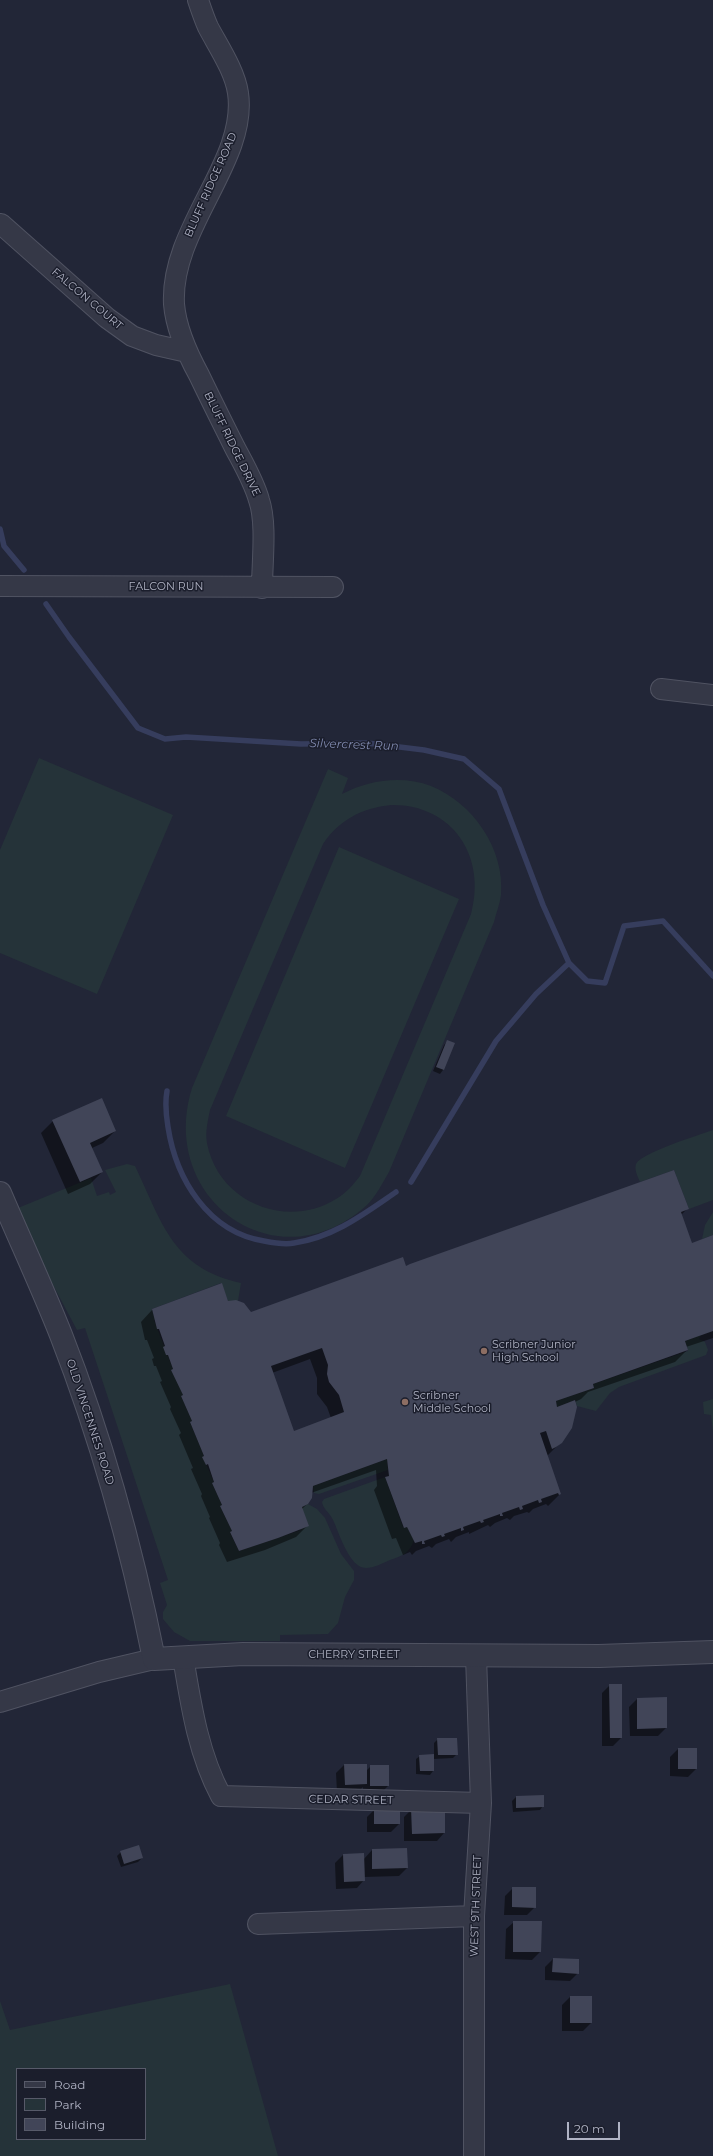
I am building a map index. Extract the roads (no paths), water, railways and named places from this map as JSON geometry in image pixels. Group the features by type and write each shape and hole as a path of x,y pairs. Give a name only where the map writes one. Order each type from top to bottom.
{"street":[{"name":"BLUFF RIDGE ROAD","path":"187,352 181,337 174,306 176,275 194,221 233,140 238,124 239,108 238,91 225,58 207,25 198,0"},
{"name":"FALCON COURT","path":"1,224 107,318 132,336 156,345 187,352"},
{"name":"BLUFF RIDGE DRIVE","path":"187,352 228,432 260,501 263,538 262,588"},
{"name":"FALCON RUN","path":"0,586 262,588 333,587"},
{"path":"661,689 713,695"},
{"name":"OLD VINCENNES ROAD","path":"0,1193 61,1335 101,1451 129,1545 154,1659"},
{"name":"CHERRY STREET","path":"0,1702 99,1672 154,1659 243,1654 599,1656 713,1652"},
{"name":"WEST 9TH STREET","path":"474,2156 474,1916 481,1803 476,1656"},
{"name":"CEDAR STREET","path":"183,1657 193,1718 211,1778 221,1796 481,1803"},
{"path":"258,1924 474,1916"}],"waterway":[{"name":"Silvercrest Run","path":"0,529 4,546 24,570"},
{"name":"Silvercrest Run","path":"46,604 138,728 165,739 186,737 301,744 367,743 424,750 464,759 499,789 543,905 569,963 587,981 605,983 624,926 663,921 713,976"},
{"path":"411,1182 496,1041 536,994 569,963"},
{"path":"167,1091 166,1113 172,1146 178,1165 187,1184 211,1215 226,1227 244,1236 283,1244 291,1244 309,1240 322,1236 348,1224 396,1192"}],"place":[{"name":"Scribner Junior High School","path":"484,1351"},
{"name":"Scribner Middle School","path":"405,1402"}]}
